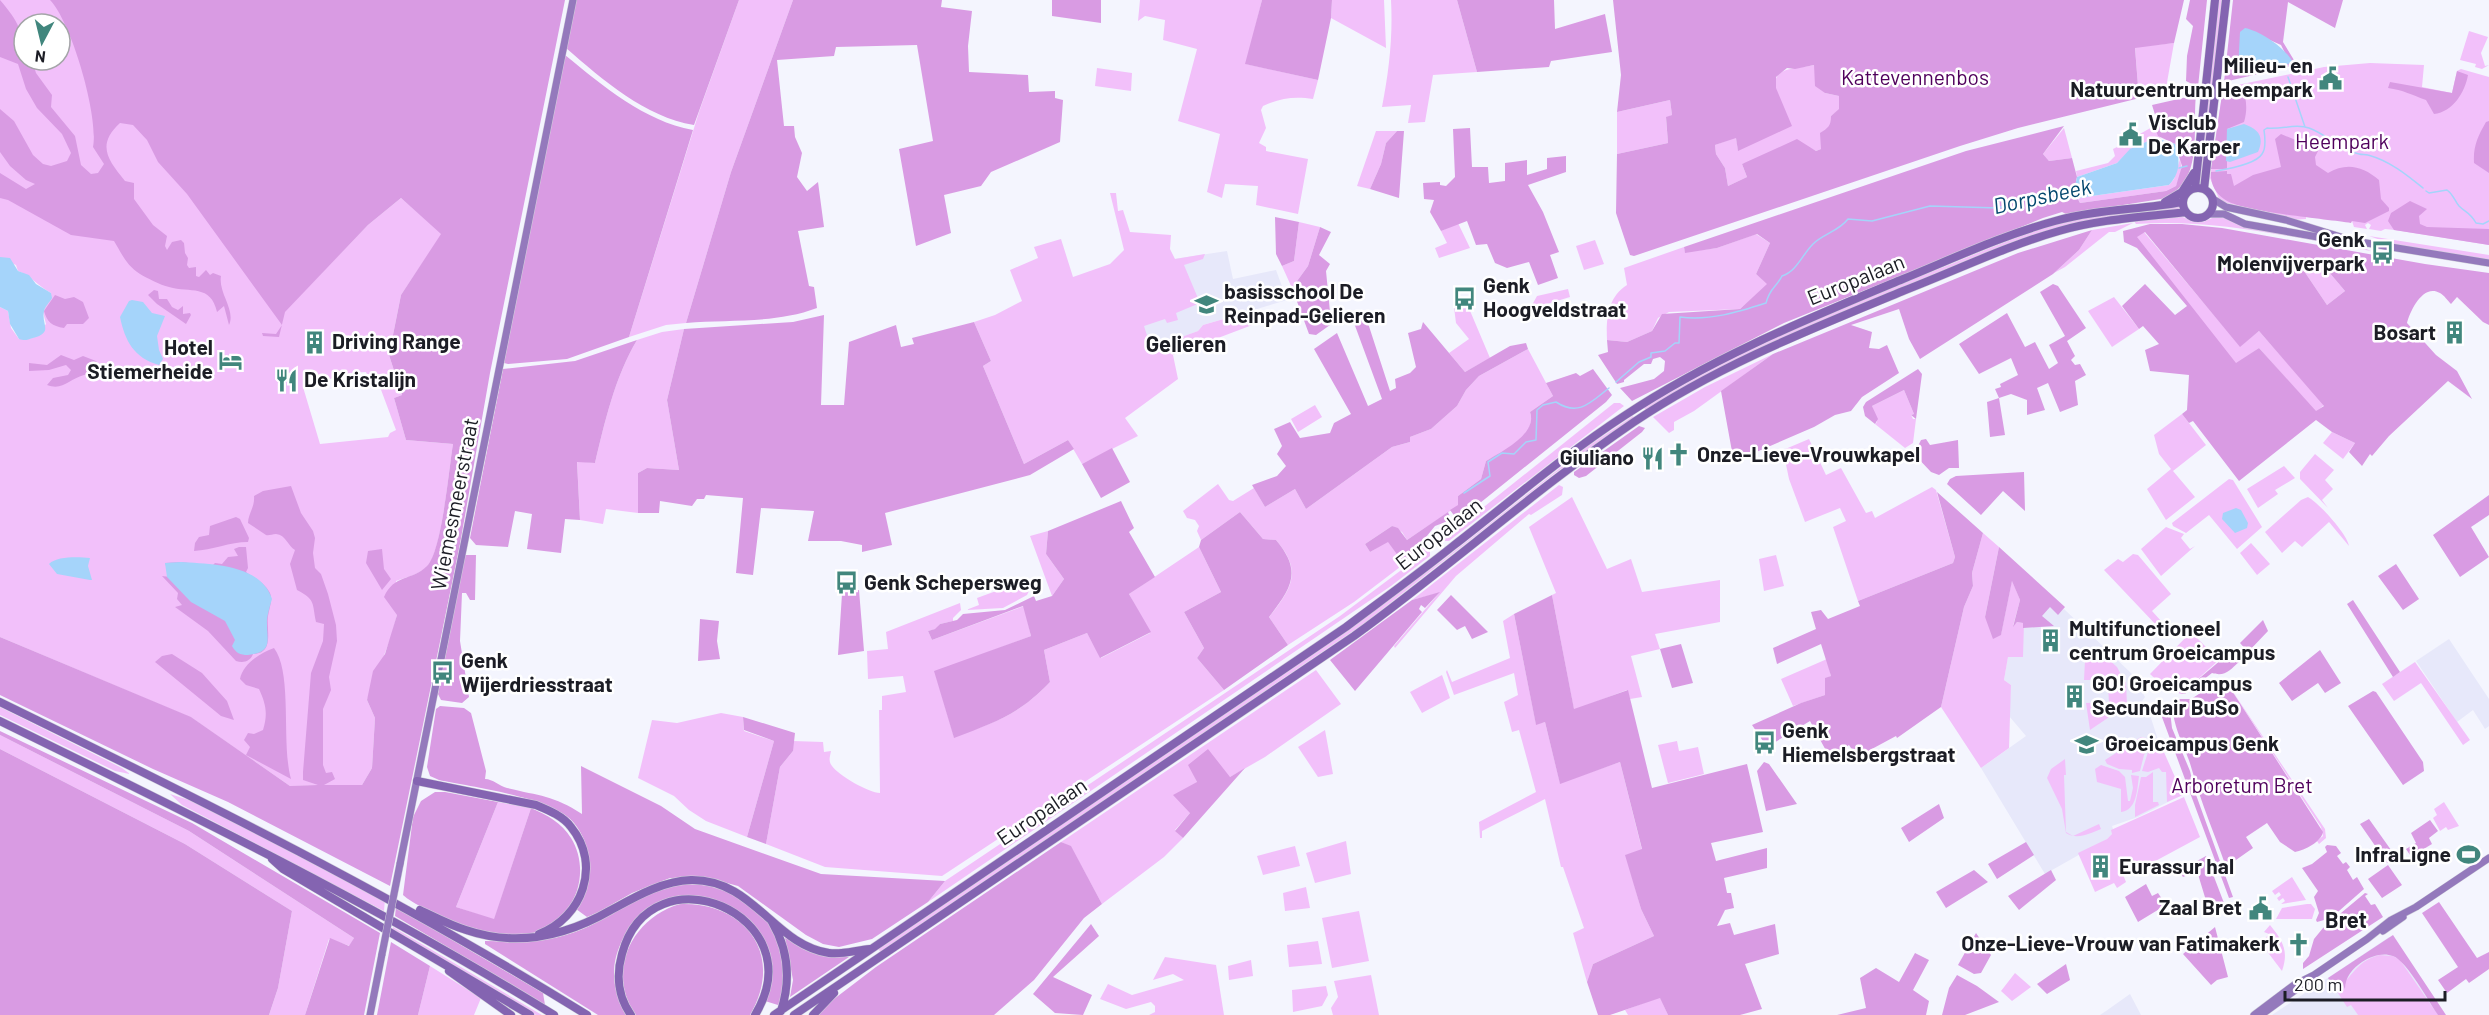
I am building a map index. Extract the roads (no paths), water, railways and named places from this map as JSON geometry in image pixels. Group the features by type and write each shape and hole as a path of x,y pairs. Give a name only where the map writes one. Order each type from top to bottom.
{"highway":[{"path":"2195,188 2215,0"},
{"path":"2186,212 2182,202 2187,193 2195,188 2204,189 2226,0"},
{"path":"2160,205 2176,197 2186,188 2197,160"},
{"name":"Europalaan","path":"2204,189 2213,199"},
{"path":"2209,214 2213,207 2213,199"},
{"name":"Europalaan","path":"778,1013 1347,627 1431,564 1537,479 1644,403 1714,363 1797,323 2003,239 2054,221 2096,212 2182,202"},
{"name":"Europalaan","path":"794,1015 1354,636 1430,579 1568,469 1652,410 1704,380 1791,338 2007,249 2059,231 2091,224 2186,212 2197,218 2209,214"},
{"path":"0,702 270,834 401,905 587,1015"},
{"path":"0,721 262,850 388,917 555,1015"},
{"path":"417,781 536,805 551,811 571,826 582,848 586,863 582,894 572,912 560,924 528,938"},
{"path":"262,850 283,869 530,1015"},
{"path":"401,905 473,932 497,937 528,938 565,932 649,891 684,881 704,881 729,888 750,901 794,938 822,951 840,953 872,949"},
{"path":"631,1015 621,994 618,977 621,955 629,935 642,919 662,905 693,899 716,903 729,909 746,921 762,945 767,967 766,985 755,1015"},
{"path":"768,916 779,935 786,957 788,976 778,1013"},
{"path":"439,962 511,1015"},
{"path":"813,1015 863,969"}],"main road":[{"name":"Wiemesmeerstraat","path":"370,1015 573,0"},
{"name":"Europalaan","path":"2213,199 2226,207 2286,220 2354,241 2489,263"},
{"name":"Europalaan","path":"2209,214 2224,214 2246,224 2341,241 2354,241"},
{"path":"2261,1015 2391,920 2412,909 2489,858"},
{"path":"2254,1015 2294,985 2314,975"}],"water":[{"path":"2245,28 2273,42 2286,52 2293,63 2247,71 2238,70 2240,32"},
{"path":"2244,124 2259,134 2261,142 2258,152 2230,162 2226,161 2227,129"},
{"path":"2155,138 2175,144 2177,150 2176,175 2169,185 2078,198 2074,191 2077,177 2117,163 2130,149"},
{"path":"0,257 10,258 18,271 29,275 36,284 51,293 52,298 44,311 45,331 39,336 26,340 19,339 10,324 8,311 0,307"},
{"path":"129,301 143,302 152,313 165,316 157,336 163,359 159,365 137,353 125,334 120,317"},
{"path":"2236,508 2241,510 2248,523 2247,528 2235,533 2222,519 2223,513"},
{"path":"62,558 90,558 88,566 92,580 57,574 49,564"},
{"path":"181,562 234,568 246,572 266,587 272,599 267,619 266,648 248,655 237,652 232,646 235,640 225,621 191,602 167,577 165,563"}],"waterway":[{"path":"2288,77 2305,127"},
{"name":"Dorpsbeek","path":"2216,171 2241,166 2259,158 2264,149 2264,130 2267,128 2298,126 2309,128 2352,152 2384,161 2423,188"},
{"name":"Dorpsbeek","path":"2179,168 2187,166"},
{"name":"Dorpsbeek","path":"1616,382 1639,362 1651,357 1651,353 1665,351 1675,343 1679,343 1680,317 1713,317 1766,303 1769,294 1782,276 1796,267 1813,244 1840,227 1848,219 1872,221 1930,206 1999,208 2029,194 2048,195 2074,190"},
{"name":"Dorpsbeek","path":"2426,191 2429,193 2447,190 2476,223 2483,224 2489,221"},
{"name":"Dorpsbeek","path":"1464,493 1490,476 1488,462 1502,453 1514,454 1526,442 1536,440 1537,410 1543,405 1556,402 1571,408 1578,408 1590,403 1609,388"}],"place":[{"name":"Milieu- en Natuurcentrum Heempark","path":"2331,78"},
{"name":"Visclub De Karper","path":"2130,135"},
{"name":"Genk Molenvijverpark","path":"2383,252"},
{"name":"Genk Hoogveldstraat","path":"1465,298"},
{"name":"basisschool De Reinpad-Gelieren","path":"1206,304"},
{"name":"Bosart","path":"2454,333"},
{"name":"Driving Range","path":"314,342"},
{"name":"Hotel Stiemerheide","path":"231,360"},
{"name":"De Kristalijn","path":"286,380"},
{"name":"Onze-Lieve-Vrouwkapel","path":"1679,455"},
{"name":"Giuliano","path":"1652,458"},
{"name":"Genk Schepersweg","path":"846,583"},
{"name":"Multifunctioneel centrum Groeicampus","path":"2051,641"},
{"name":"Genk Wijerdriesstraat","path":"443,673"},
{"name":"GO! Groeicampus Secundair BuSo","path":"2074,696"},
{"name":"Genk Hiemelsbergstraat","path":"1764,743"},
{"name":"Groeicampus Genk","path":"2087,744"},
{"name":"InfraLigne","path":"2469,855"},
{"name":"Eurassur hal","path":"2101,867"},
{"name":"Zaal Bret","path":"2260,908"},
{"name":"Onze-Lieve-Vrouw van Fatimakerk","path":"2298,944"}],"district":[{"name":"Gelieren","path":"1186,344"},
{"name":"Bret","path":"2346,920"}],"park label":[{"name":"Kattevennenbos","path":"1915,78"},
{"name":"Heempark","path":"2342,142"},
{"name":"Arboretum Bret","path":"2242,786"}]}
